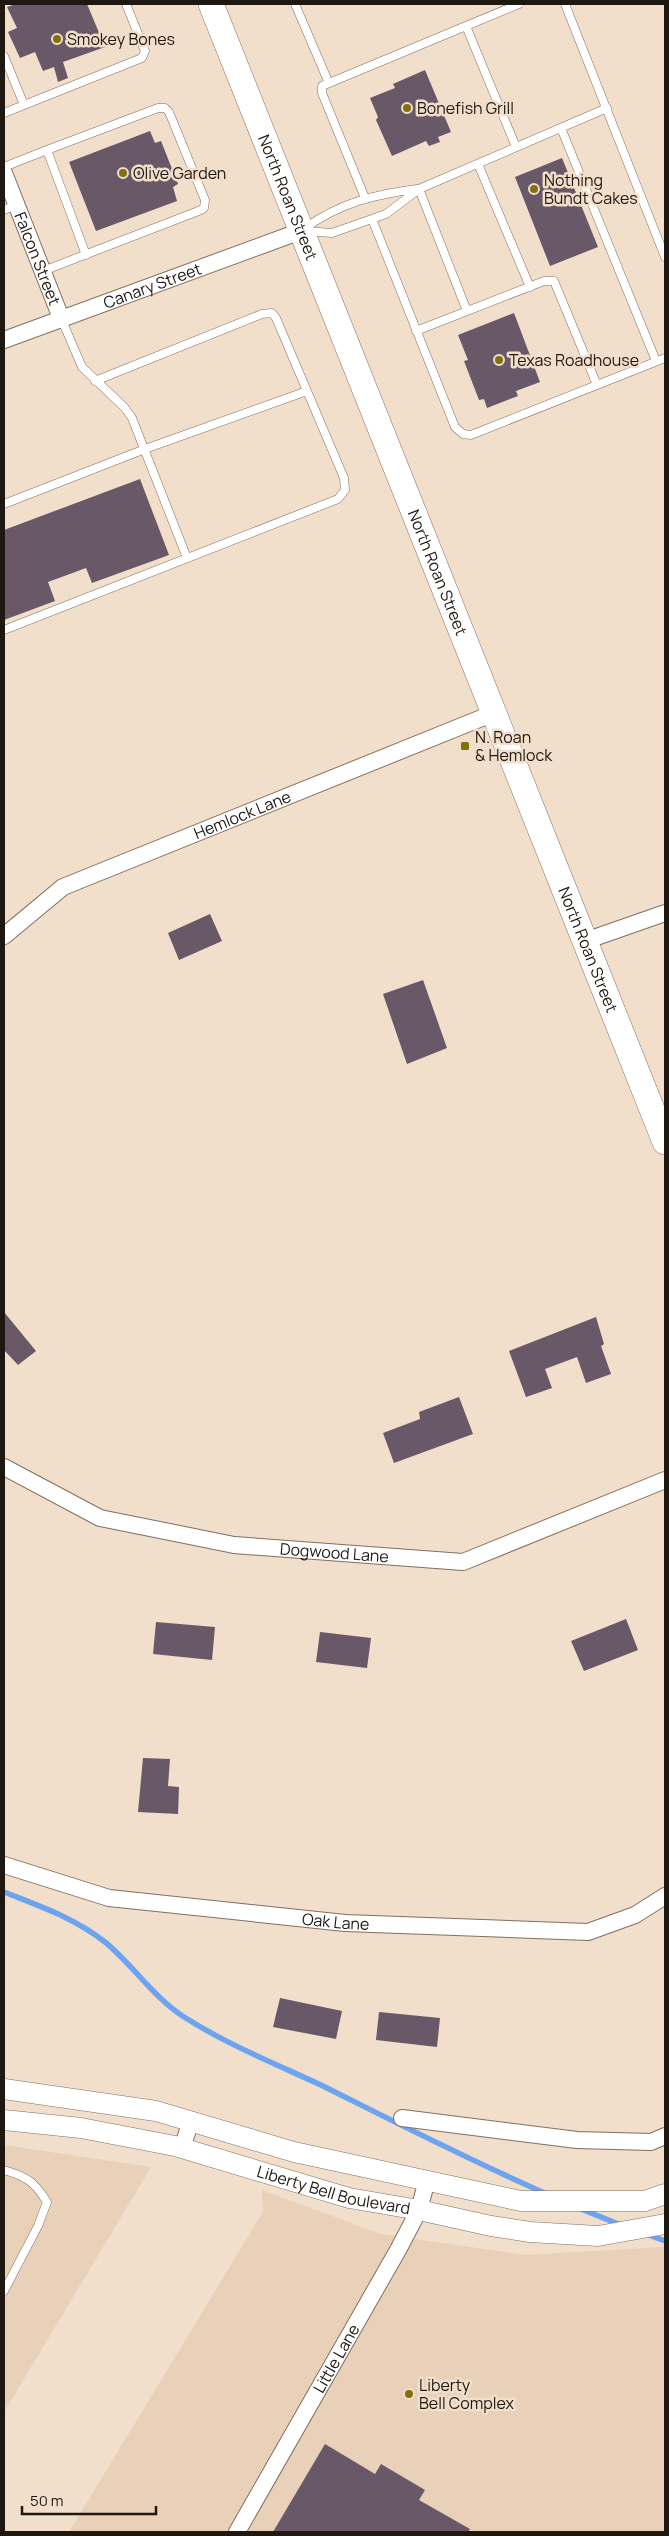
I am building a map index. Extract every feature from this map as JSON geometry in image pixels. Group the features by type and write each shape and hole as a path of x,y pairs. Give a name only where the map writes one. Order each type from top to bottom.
{"main road":[{"name":"North Roan Street","path":"211,4 665,1142"}],"street":[{"name":"Falcon Street","path":"4,173 10,207 43,271 61,318"},
{"name":"Canary Street","path":"4,340 301,231"},
{"name":"Hemlock Lane","path":"4,936 63,887 494,713"},
{"path":"585,941 665,912"},
{"name":"Dogwood Lane","path":"4,1467 100,1518 234,1545 463,1562 665,1480"},
{"name":"Oak Lane","path":"4,1864 109,1898 345,1923 588,1932 635,1915 665,1896"},
{"name":"Liberty Bell Boulevard","path":"4,2089 156,2111 294,2152 520,2201 645,2201 665,2194"},
{"path":"402,2118 577,2140 651,2142 665,2136"},
{"name":"Liberty Bell Boulevard","path":"4,2120 81,2128 182,2148 350,2198 530,2232 598,2236 665,2224"},
{"path":"182,2148 191,2121"},
{"name":"Little Lane","path":"237,2532 419,2210 427,2180"}],"lane":[{"path":"4,113 142,58 145,51 126,4"},
{"path":"295,4 328,81"},
{"path":"365,198 322,93 322,86 328,81 519,4"},
{"path":"565,4 665,257"},
{"path":"466,26 516,147"},
{"path":"4,56 24,105"},
{"path":"4,167 158,108 165,108 170,112 205,200 205,206 201,210 43,271"},
{"path":"301,231 332,233 386,214 419,189 607,108"},
{"path":"561,128 656,362"},
{"path":"47,150 86,255"},
{"path":"478,164 530,287"},
{"path":"301,231 326,213 365,198 419,189"},
{"path":"419,189 467,311"},
{"path":"372,219 455,426 463,434 471,435 665,358"},
{"path":"416,331 550,280 557,284 597,385"},
{"path":"4,630 342,497 346,487 344,478 276,318 269,313 262,314 95,381"},
{"path":"61,318 82,367 129,413 187,558"},
{"path":"4,504 145,449 307,391"},
{"path":"4,2170 22,2175 37,2186 47,2202 38,2226 4,2291"}],"shaded area":[{"path":"4,2145 151,2167 4,2412"},
{"name":"Liberty Bell Complex","path":"262,2190 381,2234 525,2255 665,2247 665,2532 69,2532 263,2212"}],"building":[{"name":"Smokey Bones","path":"16,4 87,4 105,47 63,62 68,78 58,82 54,67 43,71 35,52 20,58 8,32 17,28 7,7"},
{"name":"Bonefish Grill","path":"425,70 451,132 438,137 440,142 429,146 426,141 392,156 376,120 378,117 370,98 395,88 393,84"},
{"name":"Olive Garden","path":"150,131 155,143 161,141 178,184 173,187 177,201 96,231 69,162"},
{"path":"562,158 598,247 550,266 515,177"},
{"name":"Texas Roadhouse","path":"514,313 540,382 516,391 518,396 487,408 484,399 479,400 464,361 468,360 458,335"},
{"path":"140,479 169,555 92,583 86,568 48,582 55,601 4,620 4,530"},
{"path":"210,914 222,941 179,960 168,933"},
{"path":"423,980 447,1048 407,1064 383,994"},
{"path":"4,1312 36,1351 18,1365 4,1350"},
{"path":"596,1317 604,1344 601,1346 611,1374 586,1383 577,1357 545,1369 552,1388 526,1397 509,1351"},
{"path":"459,1397 473,1434 394,1463 383,1433 420,1419 419,1412"},
{"path":"626,1619 638,1650 584,1671 571,1641"},
{"path":"156,1622 215,1627 212,1660 153,1654"},
{"path":"320,1632 371,1638 367,1668 316,1662"},
{"path":"143,1758 170,1759 168,1786 179,1787 178,1814 138,1812"},
{"path":"280,1998 342,2011 336,2039 273,2027"},
{"path":"379,2012 440,2018 437,2047 376,2040"},
{"path":"325,2444 375,2474 381,2464 425,2490 419,2500 470,2529 468,2532 273,2532"}],"waterway":[{"path":"4,1892 56,1913 81,1926 105,1942 173,2009 201,2027 462,2155 547,2194"},
{"path":"581,2209 621,2225"},
{"path":"646,2234 665,2241"}],"place":[{"name":"Smokey Bones","path":"57,39"},
{"name":"Bonefish Grill","path":"407,108"},
{"name":"Olive Garden","path":"123,173"},
{"name":"Nothing Bundt Cakes","path":"534,189"},
{"name":"Texas Roadhouse","path":"499,360"},
{"name":"N. Roan & Hemlock","path":"465,746"},
{"name":"Liberty Bell Complex","path":"409,2394"}]}
